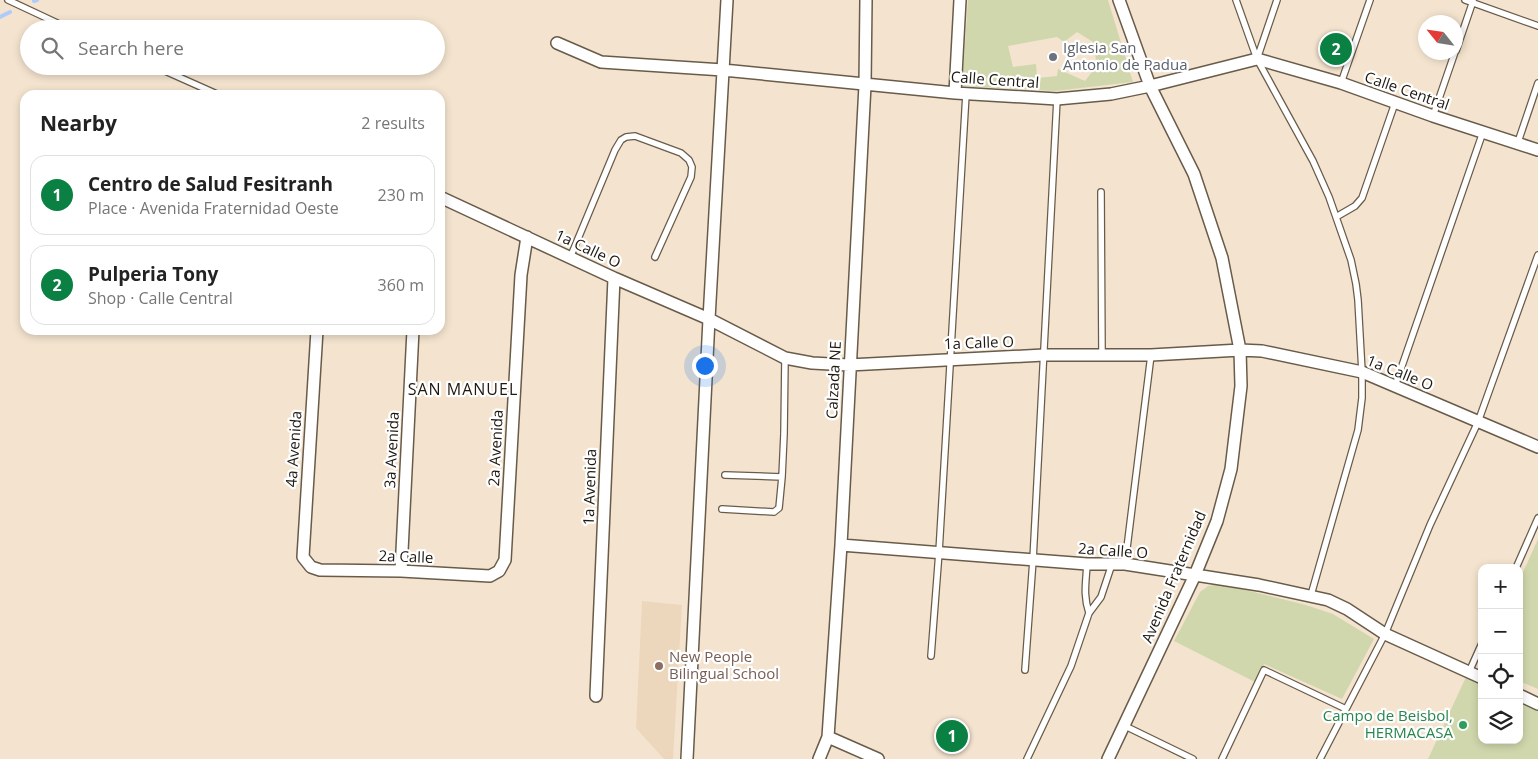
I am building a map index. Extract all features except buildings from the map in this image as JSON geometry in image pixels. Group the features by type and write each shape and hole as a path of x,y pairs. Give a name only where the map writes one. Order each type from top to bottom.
{"street":[{"path":"687,759 726,0"},
{"name":"Calzada NE","path":"819,759 828,737 841,545 865,85 866,0"},
{"path":"960,0 960,93"},
{"name":"Avenida Fraternidad","path":"1108,759 1195,575 1216,521 1231,469 1242,386 1240,350 1222,258 1194,174 1150,86 1119,0"},
{"name":"Calle Central","path":"557,43 600,62 723,70 865,85 1056,99 1111,94 1257,59 1341,83 1433,116 1538,150"},
{"name":"1a Calle O","path":"445,199 614,278 709,319 785,358 812,363 849,365 1044,355 1102,356 1240,350 1262,351 1362,372 1538,447"},
{"name":"2a Avenida","path":"499,571 505,560 521,275 526,237"},
{"name":"1a Avenida","path":"596,696 614,278"},
{"name":"4a Avenida","path":"311,567 303,557 317,335"},
{"name":"3a Avenida","path":"402,571 413,335"},
{"name":"2a Calle O","path":"841,545 1087,564 1125,564 1311,595 1328,600 1347,609 1384,634 1478,676"},
{"name":"2a Calle","path":"311,567 320,570 402,571 490,576 499,571"},
{"path":"1523,697 1538,704"},
{"path":"828,737 878,759"}],"lane":[{"path":"8,0 51,20"},
{"path":"1236,0 1257,59 1313,161 1336,217 1351,260 1356,284 1362,372 1362,398 1358,430 1311,595"},
{"path":"1257,59 1277,0"},
{"path":"1341,83 1370,0"},
{"path":"1465,0 1473,1 1538,26"},
{"path":"1463,29 1473,1"},
{"path":"1433,116 1452,60"},
{"path":"174,75 208,90"},
{"path":"1518,142 1538,83"},
{"path":"931,656 950,359 960,93"},
{"path":"1025,670 1033,560 1056,99"},
{"path":"1336,217 1355,206 1362,198 1395,103"},
{"path":"1395,386 1483,132"},
{"path":"570,258 621,140 634,136 681,153 689,160 692,167 691,176 655,257"},
{"path":"1101,192 1102,356"},
{"path":"1320,759 1384,634 1430,525 1478,422 1538,255"},
{"path":"1125,564 1152,355"},
{"path":"722,509 774,512 779,508 782,477 785,358"},
{"path":"725,475 782,477"},
{"path":"1518,564 1538,518"},
{"path":"1087,564 1085,601 1089,613"},
{"path":"1027,759 1071,666 1089,613 1101,597 1112,564"},
{"path":"1468,672 1478,651"},
{"path":"1222,759 1264,670 1346,709"},
{"path":"1123,725 1193,759"}],"shaded area":[{"name":"New People Bilingual School","path":"642,601 682,605 673,759 664,759 636,728"}],"green space":[{"path":"968,0 1108,0 1133,82 1055,91 962,86","holes":["1077,32 1093,42 1097,65 1085,81 1058,69 1057,76 1037,78 1036,64 1013,67 1008,46 1057,37 1064,42"]},
{"path":"1538,539 1538,689 1523,683 1523,572"},
{"path":"1221,584 1306,605 1333,614 1374,639 1342,699 1264,664 1255,682 1174,641 1200,592 1208,586"},
{"name":"Campo de Beisbol, HERMACASA","path":"1466,677 1478,682 1478,744 1523,744 1523,704 1538,710 1538,759 1428,759"}],"waterway":[{"path":"0,17 10,12"}],"place":[{"name":"Pulperia Tony","path":"1336,49"},
{"name":"Iglesia San Antonio de Padua","path":"1053,57"},
{"name":"New People Bilingual School","path":"659,666"},
{"name":"Campo de Beisbol, HERMACASA","path":"1463,725"},
{"name":"Centro de Salud Fesitranh","path":"952,736"}],"district":[{"name":"SAN MANUEL","path":"463,389"}]}
